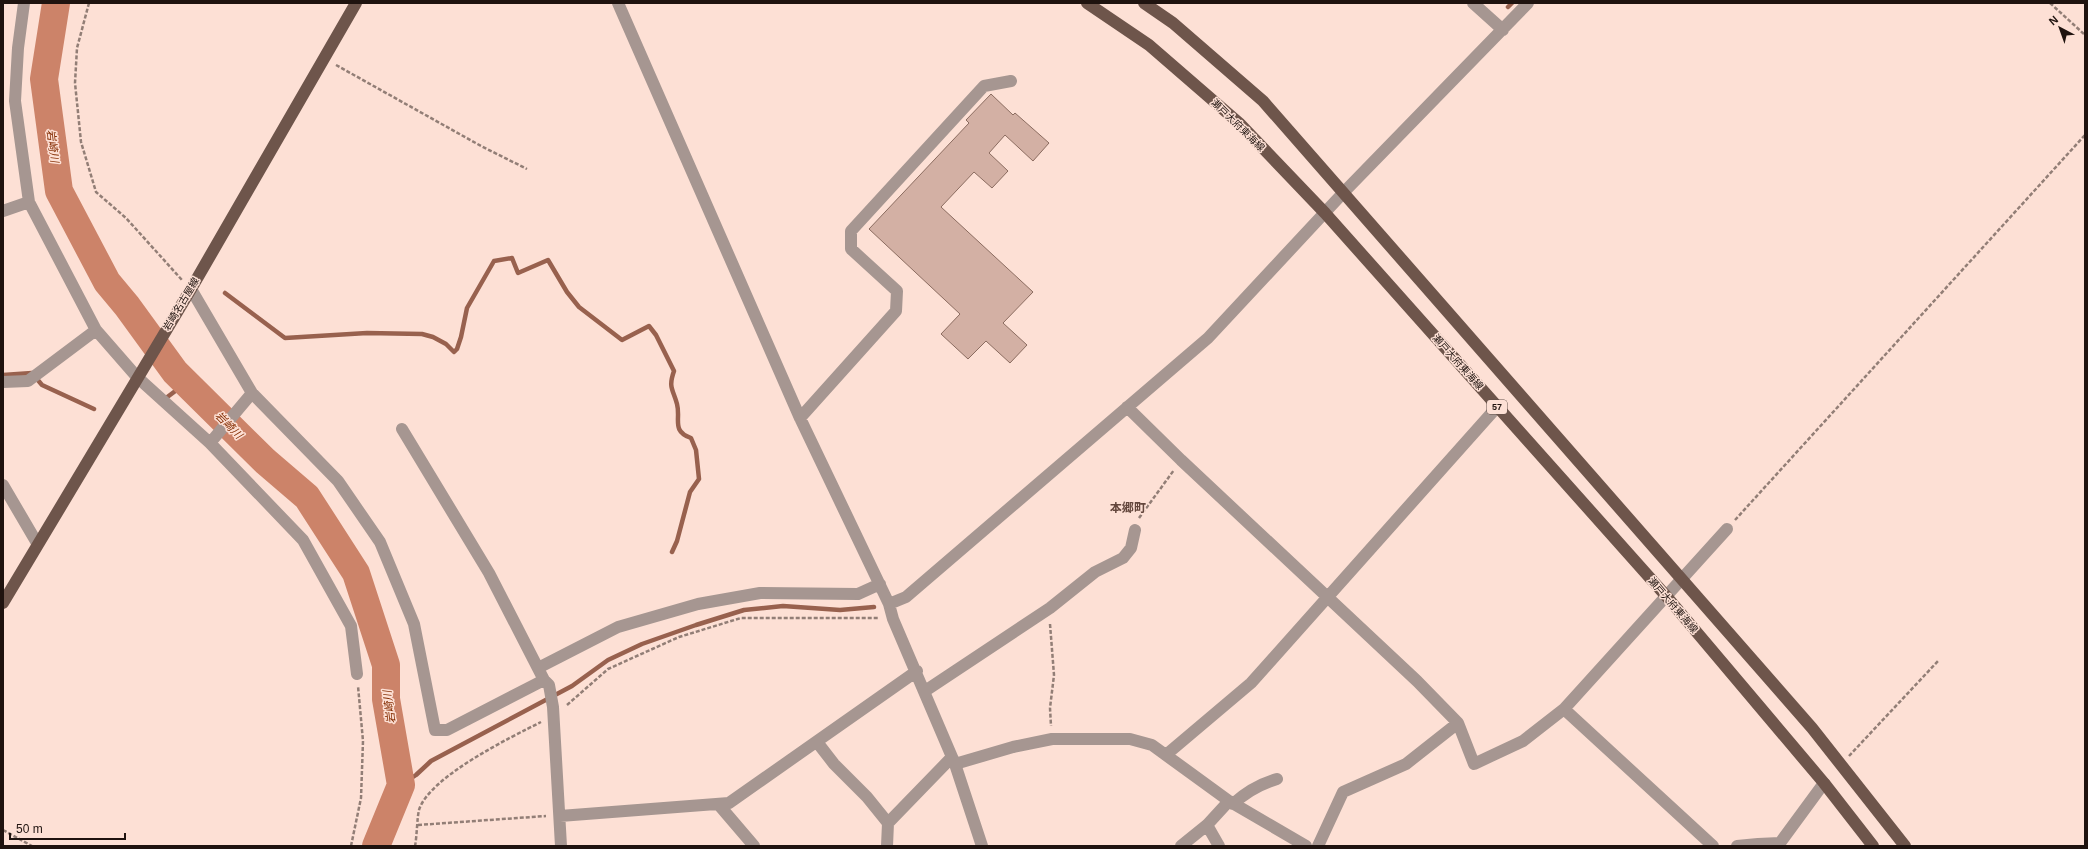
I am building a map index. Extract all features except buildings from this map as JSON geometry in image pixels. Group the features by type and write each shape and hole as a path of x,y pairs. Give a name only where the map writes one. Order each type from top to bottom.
{"main road":[{"name":"岩崎名古屋線","path":"3,603 37,543 188,293 356,3"},
{"name":"瀬戸大府東海線","path":"1087,3 1149,45 1239,123 1325,213 1667,597 1824,783 1874,846"},
{"name":"57","path":"1144,3 1173,22 1263,101 1812,728 1905,846"}],"street":[{"path":"24,3 18,48 14,101 29,202 96,330 138,375 212,441 303,540 350,626 357,674"},
{"path":"618,3 800,418 889,604 892,618 917,671 954,761 982,846"},
{"path":"1473,3 1502,30"},
{"path":"889,604 906,597 1208,338 1344,192 1528,3"},
{"path":"800,418 896,311 897,291 851,249 852,231 984,86 1011,81"},
{"path":"3,211 29,202"},
{"path":"188,293 251,395 338,481 380,542 414,624 436,730 447,730 547,682"},
{"path":"3,382 28,381 96,330"},
{"path":"212,441 251,395"},
{"path":"1127,407 1181,460 1417,681 1458,723 1474,764 1522,741 1564,708 1667,597 1727,529"},
{"path":"1167,754 1251,683 1497,407"},
{"path":"402,429 489,573 538,668 547,682 553,712 562,846"},
{"path":"3,485 37,543"},
{"path":"925,691 1050,608 1095,572 1123,558 1129,553 1136,530"},
{"path":"538,668 618,627 698,604 760,593 798,592 842,596 858,594 880,584"},
{"path":"560,816 729,804 917,671"},
{"path":"1564,708 1710,845"},
{"path":"1318,846 1343,792 1406,764 1458,723"},
{"path":"888,822 954,761 1052,739 1130,739 1152,745 1167,754 1231,802 1306,846"},
{"path":"817,742 834,764 867,796 888,822 887,846"},
{"path":"1181,846 1231,802 1262,783 1276,778"},
{"path":"1737,846 1780,843 1824,783"},
{"path":"719,805 754,846"},
{"path":"1207,824 1219,846"}],"path":[{"path":"90,3 77,48 75,83 80,142 96,192 126,218 188,293"},
{"path":"2050,3 2085,35"},
{"path":"324,59 481,146 527,169"},
{"path":"1727,529 2085,135"},
{"path":"1136,530 1135,527 1139,517 1166,484 1181,460"},
{"path":"1050,608 1052,614 1050,639 1054,675 1050,708 1052,739"},
{"path":"415,846 419,810 429,792 445,778 553,712 608,669 679,637 740,618 892,618"},
{"path":"1840,764 1938,661"},
{"path":"351,846 361,798 363,748 357,674"},
{"path":"418,825 560,816"},
{"path":"3,830 32,846"}],"waterway":[{"name":"岩崎川","path":"56,3 44,79 59,191 107,282 127,306 175,372 265,461 307,497 356,573 386,665 386,699 401,785 376,846"},
{"path":"1508,7 1512,3"},
{"path":"225,293 285,338 367,333 422,334 433,337 446,344 454,352 457,349 461,337 467,308 494,261 512,258 518,273 548,260 567,292 579,307 622,340 649,326 656,335 674,371 671,385 678,409 678,424 681,432 691,438 696,450 699,479 690,492 677,541 672,552"},
{"path":"3,375 32,373 42,385 94,409"},
{"path":"166,398 186,383"},
{"path":"401,785 416,775 431,761 572,686 608,660 642,644 744,610 783,606 840,610 874,607"}],"district":[{"name":"本郷町","path":"1128,508"}]}
